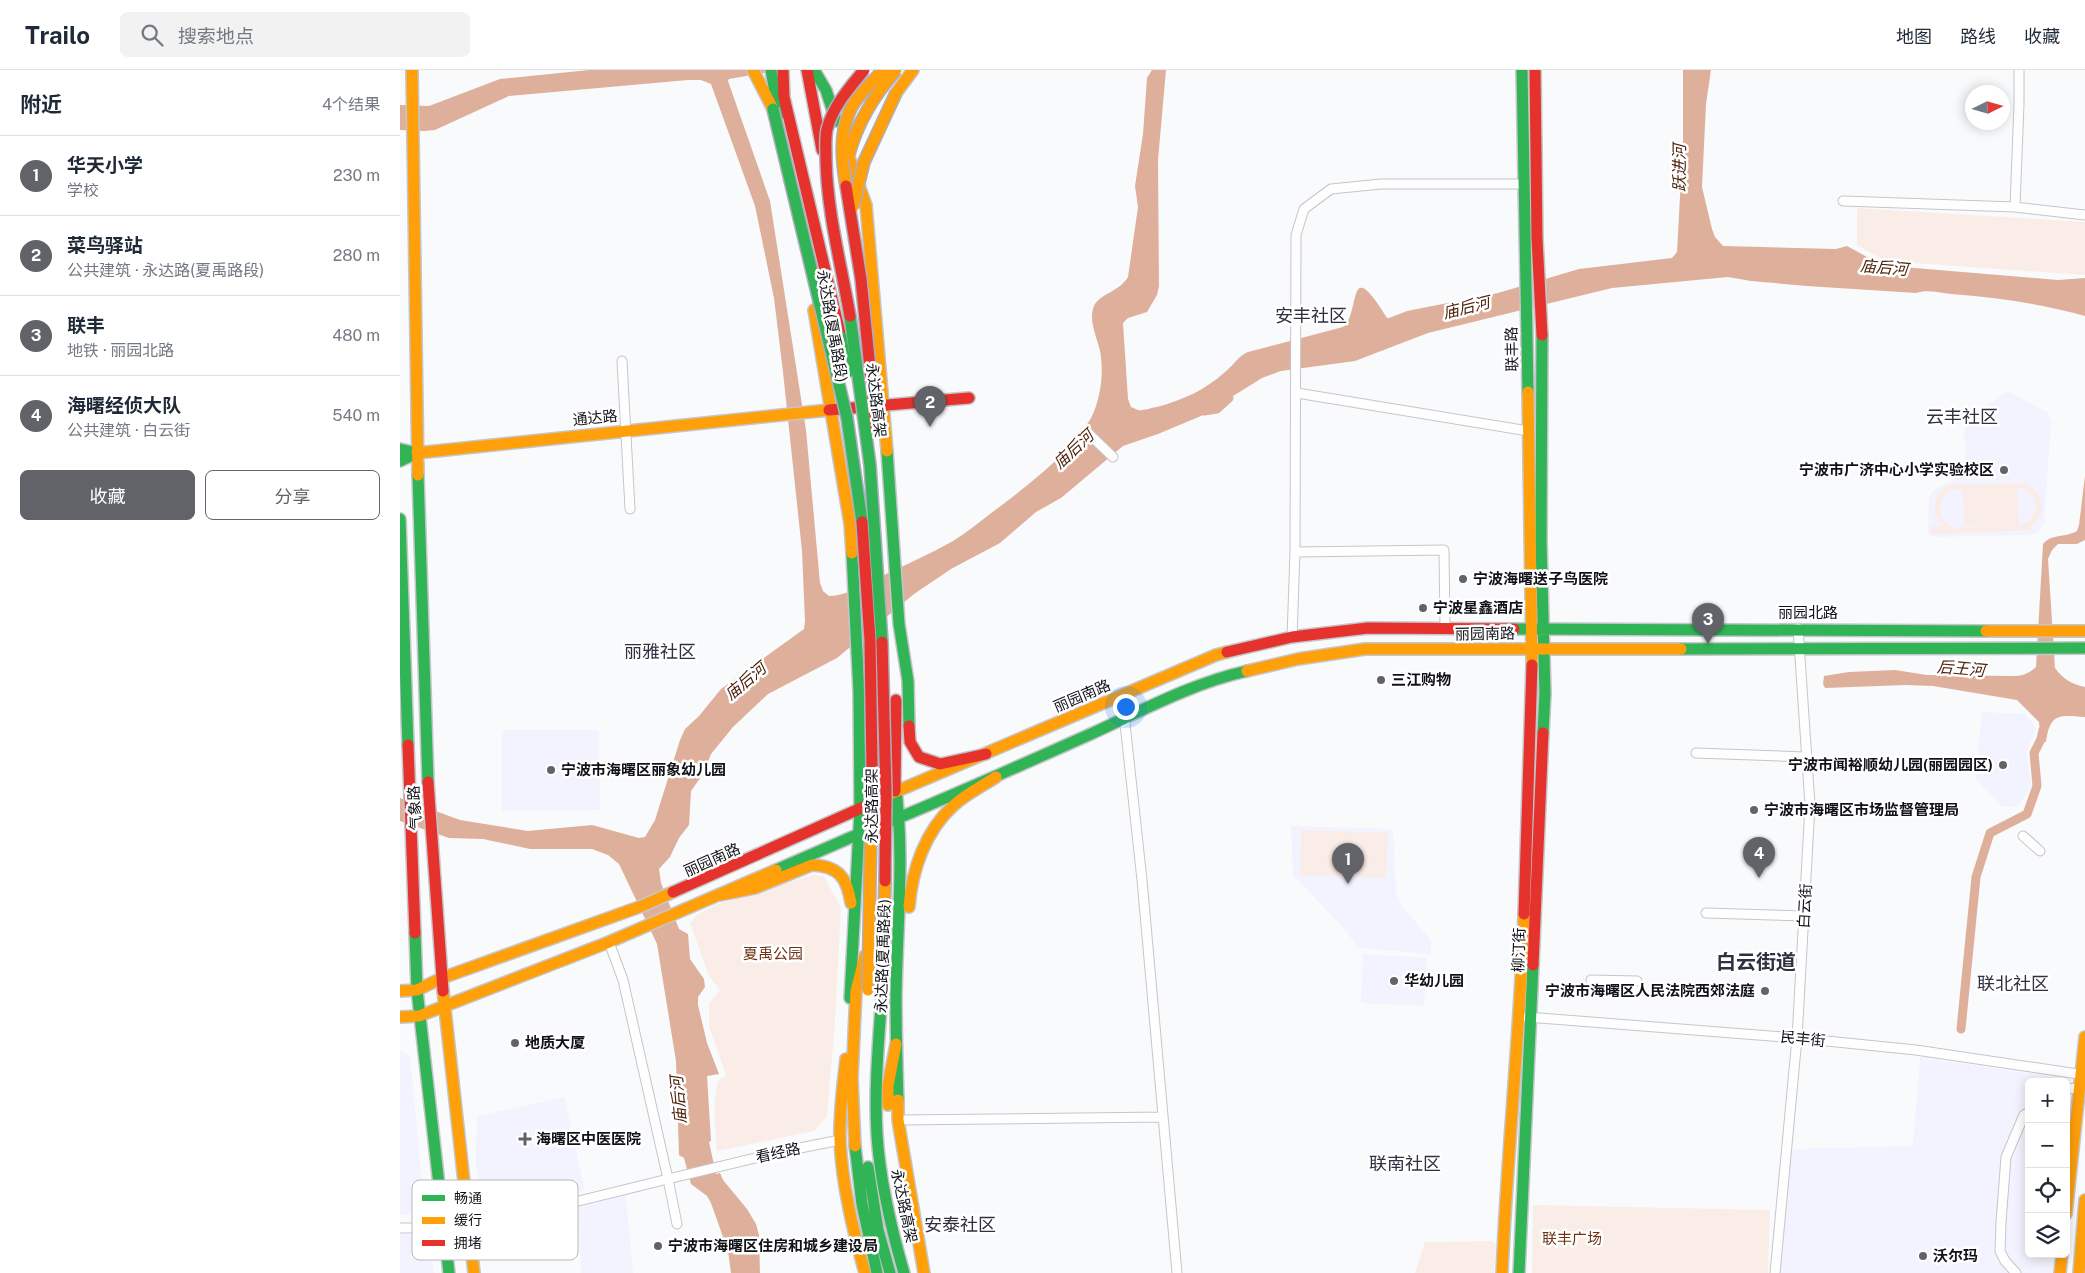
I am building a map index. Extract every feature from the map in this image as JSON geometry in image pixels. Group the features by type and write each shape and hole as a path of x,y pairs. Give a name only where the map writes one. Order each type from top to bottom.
{"main road":[{"name":"气象路","path":"412,70 418,453 429,802 444,1005 464,1180"},
{"path":"754,70 773,109 847,418"},
{"name":"永达路(夏禹路段)","path":"771,70 832,410 850,524 857,660 860,810 840,1140 848,1205 865,1273"},
{"path":"782,70 784,97 841,337 847,376 847,418"},
{"name":"永达路(夏禹路段)","path":"807,70 866,406 881,541 895,791 900,818 900,894 896,997 898,1120 924,1273"},
{"path":"814,70 826,90 866,204 884,404 899,624 908,681 910,742 919,757 940,764 986,754"},
{"path":"853,337 830,199 826,155 827,130 845,93 864,70"},
{"path":"883,70 849,111 844,128 841,158 862,288 888,560 895,690 895,791"},
{"path":"844,178 853,136 865,108 896,70"},
{"path":"853,337 851,236 854,195 868,149 896,93 913,70"},
{"name":"联丰路","path":"1522,70 1532,628"},
{"name":"联丰路","path":"1536,70 1537,239 1543,350 1541,541 1544,628"},
{"name":"永达路高架","path":"853,337 870,464 887,740 887,839 878,1051 877,1134 883,1182 906,1273"},
{"name":"通达路","path":"400,461 418,453 884,404 969,398"},
{"name":"永达路高架","path":"847,418 861,505 870,640 872,771 870,934 862,991 862,1133 878,1230 890,1273"},
{"name":"通达路","path":"400,449 418,453"},
{"name":"气象路","path":"400,518 417,990 438,1180"},
{"name":"丽园南路","path":"442,978 670,895 860,810 895,791 1216,655 1292,637 1368,628 1532,628"},
{"name":"丽园北路","path":"1532,628 2085,630"},
{"name":"柳汀街","path":"1502,1273 1505,1204 1520,1015 1533,648 1532,628"},
{"name":"柳汀街","path":"1519,1273 1532,1018 1545,648 1544,628"},
{"path":"1533,648 2085,648"},
{"name":"丽园南路","path":"609,942 680,913 858,834 996,777 1174,696 1228,675 1298,659 1365,649 1533,648"},
{"path":"896,997 907,946 909,889 923,845 949,809 996,777"},
{"path":"720,895 755,888 812,865 829,866 842,876 846,884 854,927"},
{"path":"400,1017 419,1016 609,942"},
{"path":"400,991 417,990 442,978"},
{"path":"862,991 852,1079 853,1129 862,1204 877,1273"},
{"path":"2066,1213 2083,1075 2085,1037"},
{"path":"896,1044 888,1086 888,1130 892,1170 903,1224 906,1273"},
{"path":"2079,1273 2085,1200"},
{"path":"2060,1273 2062,1258"},
{"name":"气象路","path":"448,1260 449,1273"},
{"name":"气象路","path":"473,1260 474,1273"}],"street":[{"path":"2015,207 2020,104 2019,70"},
{"path":"1292,637 1296,552 1296,235 1304,209 1331,189 1381,184 1523,184"},
{"path":"1843,201 2015,207 2085,215"},
{"path":"622,361 630,509"},
{"path":"1297,395 1528,431"},
{"path":"1087,432 1113,457"},
{"path":"1296,552 1444,550 1444,628"},
{"name":"白云街","path":"1776,1273 1797,1038 1810,805 1798,628"},
{"path":"1122,696 1142,880 1177,1273"},
{"path":"1696,753 1806,757"},
{"path":"2023,836 2040,851"},
{"path":"1706,913 1804,916"},
{"path":"609,942 623,980 677,1224"},
{"path":"1591,980 1637,981"},
{"name":"民丰街","path":"1520,1015 1532,1018 1676,1027 1916,1050 2083,1075"},
{"path":"2070,1089 2080,1088"},
{"path":"2016,1273 2005,1261 2000,1251 2002,1194 2006,1157 2025,1114"},
{"path":"898,1120 1163,1117"},
{"name":"看经路","path":"578,1201 716,1167 840,1140"},
{"path":"2004,1273 2005,1261"}],"shaded area":[{"name":"宁波市广济中心小学实验校区","path":"2007,391 2047,412 2051,422 2044,524 2038,533 2025,535 1933,537 1928,533 1929,496 1936,489 1957,478 1965,462 1967,447 1963,432 1973,415"},
{"name":"宁波市闻裕顺幼儿园(丽园园区)","path":"1982,712 2025,714 2036,728 2027,752 2031,787 2017,807 2001,806 1975,779"},
{"name":"宁波市海曙区丽象幼儿园","path":"502,730 599,730 600,810 502,811"},
{"path":"1291,826 1393,829 1396,892 1403,908 1431,940 1431,954 1358,948 1344,928 1293,875"},
{"name":"华幼儿园","path":"1363,954 1427,958 1424,1006 1361,1003"},
{"path":"400,1050 410,1057 422,1180 412,1180 412,1214 400,1215"},
{"path":"1920,1057 2062,1078 2025,1078 2025,1258 2056,1258 2054,1273 1780,1273 1791,1149 1913,1146"},
{"path":"2070,1079 2075,1080 2070,1125"},
{"name":"海曙区中医医院","path":"565,1097 584,1188 578,1193 578,1180 478,1180 476,1161 477,1116"},
{"path":"626,1195 633,1273 581,1273 578,1208"},
{"path":"400,1234 412,1234 412,1260 432,1260 434,1273 400,1273"}],"green space":[{"path":"1857,208 2085,222 2085,275 1885,261 1857,245"},
{"path":"2023,483 2035,490 2039,496 2042,509 2037,521 2031,526 2031,530 1931,534 1931,527 1942,526 1936,515 1935,504 1939,493 1948,485","holes":["2017,488 2021,488 2034,497 2036,510 2029,521 2019,525","1952,490 1963,490 1964,526 1982,526 1957,528 1948,525 1944,521 1940,510 1941,504 1943,498"]},
{"path":"1301,830 1388,833 1386,878 1300,875"},
{"name":"夏禹公园","path":"812,875 824,876 841,908 835,1022 827,1116 814,1131 717,1151 714,1111 717,1082 726,1075 709,1026 709,1004 720,990 709,976 690,923 698,914 715,905"},
{"name":"联丰广场","path":"1533,1205 1770,1210 1768,1273 1532,1273"},
{"path":"1493,1241 1496,1245 1494,1273 1415,1273 1425,1242"}],"water":[{"path":"589,70 781,70 729,79 728,81 770,201 806,430 820,583 823,591 829,596 856,589 958,538 1047,468 1074,442 1085,428 1096,407 1102,375 1100,351 1092,323 1092,311 1100,299 1120,286 1128,277 1138,207 1135,186 1143,134 1147,78 1152,70 1166,70 1158,160 1159,286 1157,295 1147,312 1128,318 1123,323 1128,399 1131,407 1138,410 1167,404 1193,394 1210,384 1248,352 1343,327 1352,311 1356,292 1360,288 1365,289 1387,318 1389,318 1407,311 1498,293 1579,269 1672,258 1677,252 1683,141 1683,70 1711,70 1706,104 1702,187 1712,229 1715,237 1723,246 1836,249 1847,246 1878,263 1891,266 2058,280 2085,278 2085,316 1985,297 1929,291 1916,293 1807,286 1728,277 1612,288 1428,333 1355,361 1281,371 1262,378 1201,416 1123,446 1061,498 1036,512 1000,543 951,569 914,594 837,658 768,694 733,727 711,754 703,774 691,791 689,825 679,838 670,857 659,869 661,883 679,929 688,934 690,959 704,979 705,987 698,997 698,1005 707,1043 719,1074 707,1076 711,1141 709,1142 716,1174 720,1173 723,1180 747,1209 756,1224 759,1235 760,1273 731,1273 728,1251 711,1203 707,1196 691,1184 684,1158 679,1155 676,1061 657,944 619,864 608,855 592,849 530,849 483,839 449,838 400,821 400,798 460,820 528,831 592,825 639,838 645,837 655,820 685,729 699,716 721,689 804,629 802,551 774,298 755,206 711,84 701,80 688,80 509,96 435,130 400,130 400,105 429,106 500,79"},
{"path":"2085,476 2085,540 2077,544 2058,544 2052,550 2048,559 2055,668 2068,680 2085,687 2085,717 2062,716 2057,718 2050,726 2046,742 2037,739 2040,732 2039,722 2017,700 1933,686 1825,688 1823,684 1824,676 1849,672 1895,670 1927,675 2019,676 2036,667 2043,544 2051,538 2077,531"}],"waterway":[{"name":"庙后河","path":"1204,411 1217,409 1229,398"},
{"path":"1961,1029 1976,877 1990,833 2027,814 2037,786 2034,753 2043,730"}],"traffic: fast":[{"path":"771,70 779,114"},
{"path":"814,70 826,90 836,121"},
{"path":"1522,70 1528,392"},
{"path":"773,109 847,418 862,522"},
{"path":"850,316 870,465 882,642"},
{"path":"1542,335 1541,541 1545,694 1543,733"},
{"path":"841,337 847,373"},
{"path":"400,449 417,453 400,461"},
{"path":"887,451 899,624 908,681 909,726"},
{"path":"418,475 428,782"},
{"path":"400,519 408,745"},
{"path":"850,998 860,810 859,692 852,553"},
{"path":"1514,629 1986,631"},
{"path":"1681,649 2085,648"},
{"path":"891,821 1018,767 1168,698 1227,676 1247,671"},
{"path":"895,782 900,835 896,997 898,1100"},
{"path":"776,870 868,830"},
{"path":"415,933 417,990 438,1180"},
{"path":"1519,1273 1533,965"},
{"path":"882,991 876,1081 877,1135 887,1205 904,1273"},
{"path":"855,1146 862,1204 877,1273"},
{"path":"868,1167 878,1230 890,1273"},
{"path":"448,1260 449,1273"}],"traffic: slow":[{"path":"412,70 418,475"},
{"path":"753,70 773,109"},
{"path":"846,186 842,149 846,122 855,101 883,70"},
{"path":"849,154 857,131 868,109 896,70"},
{"path":"896,93 913,70"},
{"path":"853,207 864,162 896,93"},
{"path":"845,146 866,205 887,451"},
{"path":"814,310 850,524 852,553"},
{"path":"1528,392 1532,665"},
{"path":"417,453 829,410"},
{"path":"1986,631 2085,631"},
{"path":"1247,671 1298,659 1365,649 1681,649"},
{"path":"888,795 1216,655 1227,652"},
{"path":"868,990 872,767"},
{"path":"909,907 917,865 935,827 954,805 996,777"},
{"path":"720,895 755,888 812,865 829,868 840,875 847,887 851,903"},
{"path":"400,1017 419,1016 609,942 776,870"},
{"path":"882,991 885,881"},
{"path":"400,991 417,990 442,978 642,906 673,892"},
{"path":"1502,1273 1520,1004 1524,914"},
{"path":"855,1146 852,1079 856,991 865,956"},
{"path":"443,991 464,1180"},
{"path":"2066,1213 2085,1037"},
{"path":"888,1105 888,1086 896,1044"},
{"path":"846,1059 841,1100 841,1157 849,1207 865,1273"},
{"path":"898,1100 898,1120 924,1273"},
{"path":"2079,1273 2085,1200"},
{"path":"2060,1273 2062,1258"},
{"path":"473,1260 474,1273"}],"traffic: jam":[{"path":"783,70 784,97 841,337"},
{"path":"807,70 822,150"},
{"path":"850,316 829,199 826,136 833,112 864,70"},
{"path":"1535,70 1537,239 1542,335"},
{"path":"846,186 861,279 876,428"},
{"path":"829,410 969,398"},
{"path":"862,522 870,640 872,767"},
{"path":"1227,652 1292,637 1368,628 1514,629"},
{"path":"882,642 886,793 885,881"},
{"path":"1524,914 1532,665"},
{"path":"895,791 896,700"},
{"path":"909,726 910,742 919,757 940,764 986,754"},
{"path":"1533,965 1543,733"},
{"path":"408,745 415,933"},
{"path":"428,782 443,991"},
{"path":"673,892 868,805"}],"place":[{"name":"菜鸟驿站","path":"930,427"},
{"name":"宁波市广济中心小学实验校区","path":"2004,470"},
{"name":"宁波海曙送子鸟医院","path":"1463,579"},
{"name":"宁波星鑫酒店","path":"1423,608"},
{"name":"联丰","path":"1708,644"},
{"name":"三江购物","path":"1381,680"},
{"name":"宁波市闻裕顺幼儿园(丽园园区)","path":"2003,765"},
{"name":"宁波市海曙区丽象幼儿园","path":"551,770"},
{"name":"宁波市海曙区市场监督管理局","path":"1754,810"},
{"name":"海曙经侦大队","path":"1759,878"},
{"name":"华天小学","path":"1348,884"},
{"name":"华幼儿园","path":"1394,981"},
{"name":"宁波市海曙区人民法院西郊法庭","path":"1765,991"},
{"name":"地质大厦","path":"515,1043"},
{"name":"海曙区中医医院","path":"525,1139"},
{"name":"宁波市海曙区住房和城乡建设局","path":"658,1246"},
{"name":"沃尔玛","path":"1923,1256"}],"district":[{"name":"安丰社区","path":"1311,316"},
{"name":"云丰社区","path":"1962,417"},
{"name":"丽雅社区","path":"660,652"},
{"name":"白云街道","path":"1756,962"},
{"name":"联北社区","path":"2013,984"},
{"name":"联南社区","path":"1405,1164"},
{"name":"安泰社区","path":"960,1225"}],"water label":[{"name":"跃进河","path":"1679,168"},
{"name":"后王河","path":"1961,668"}]}
